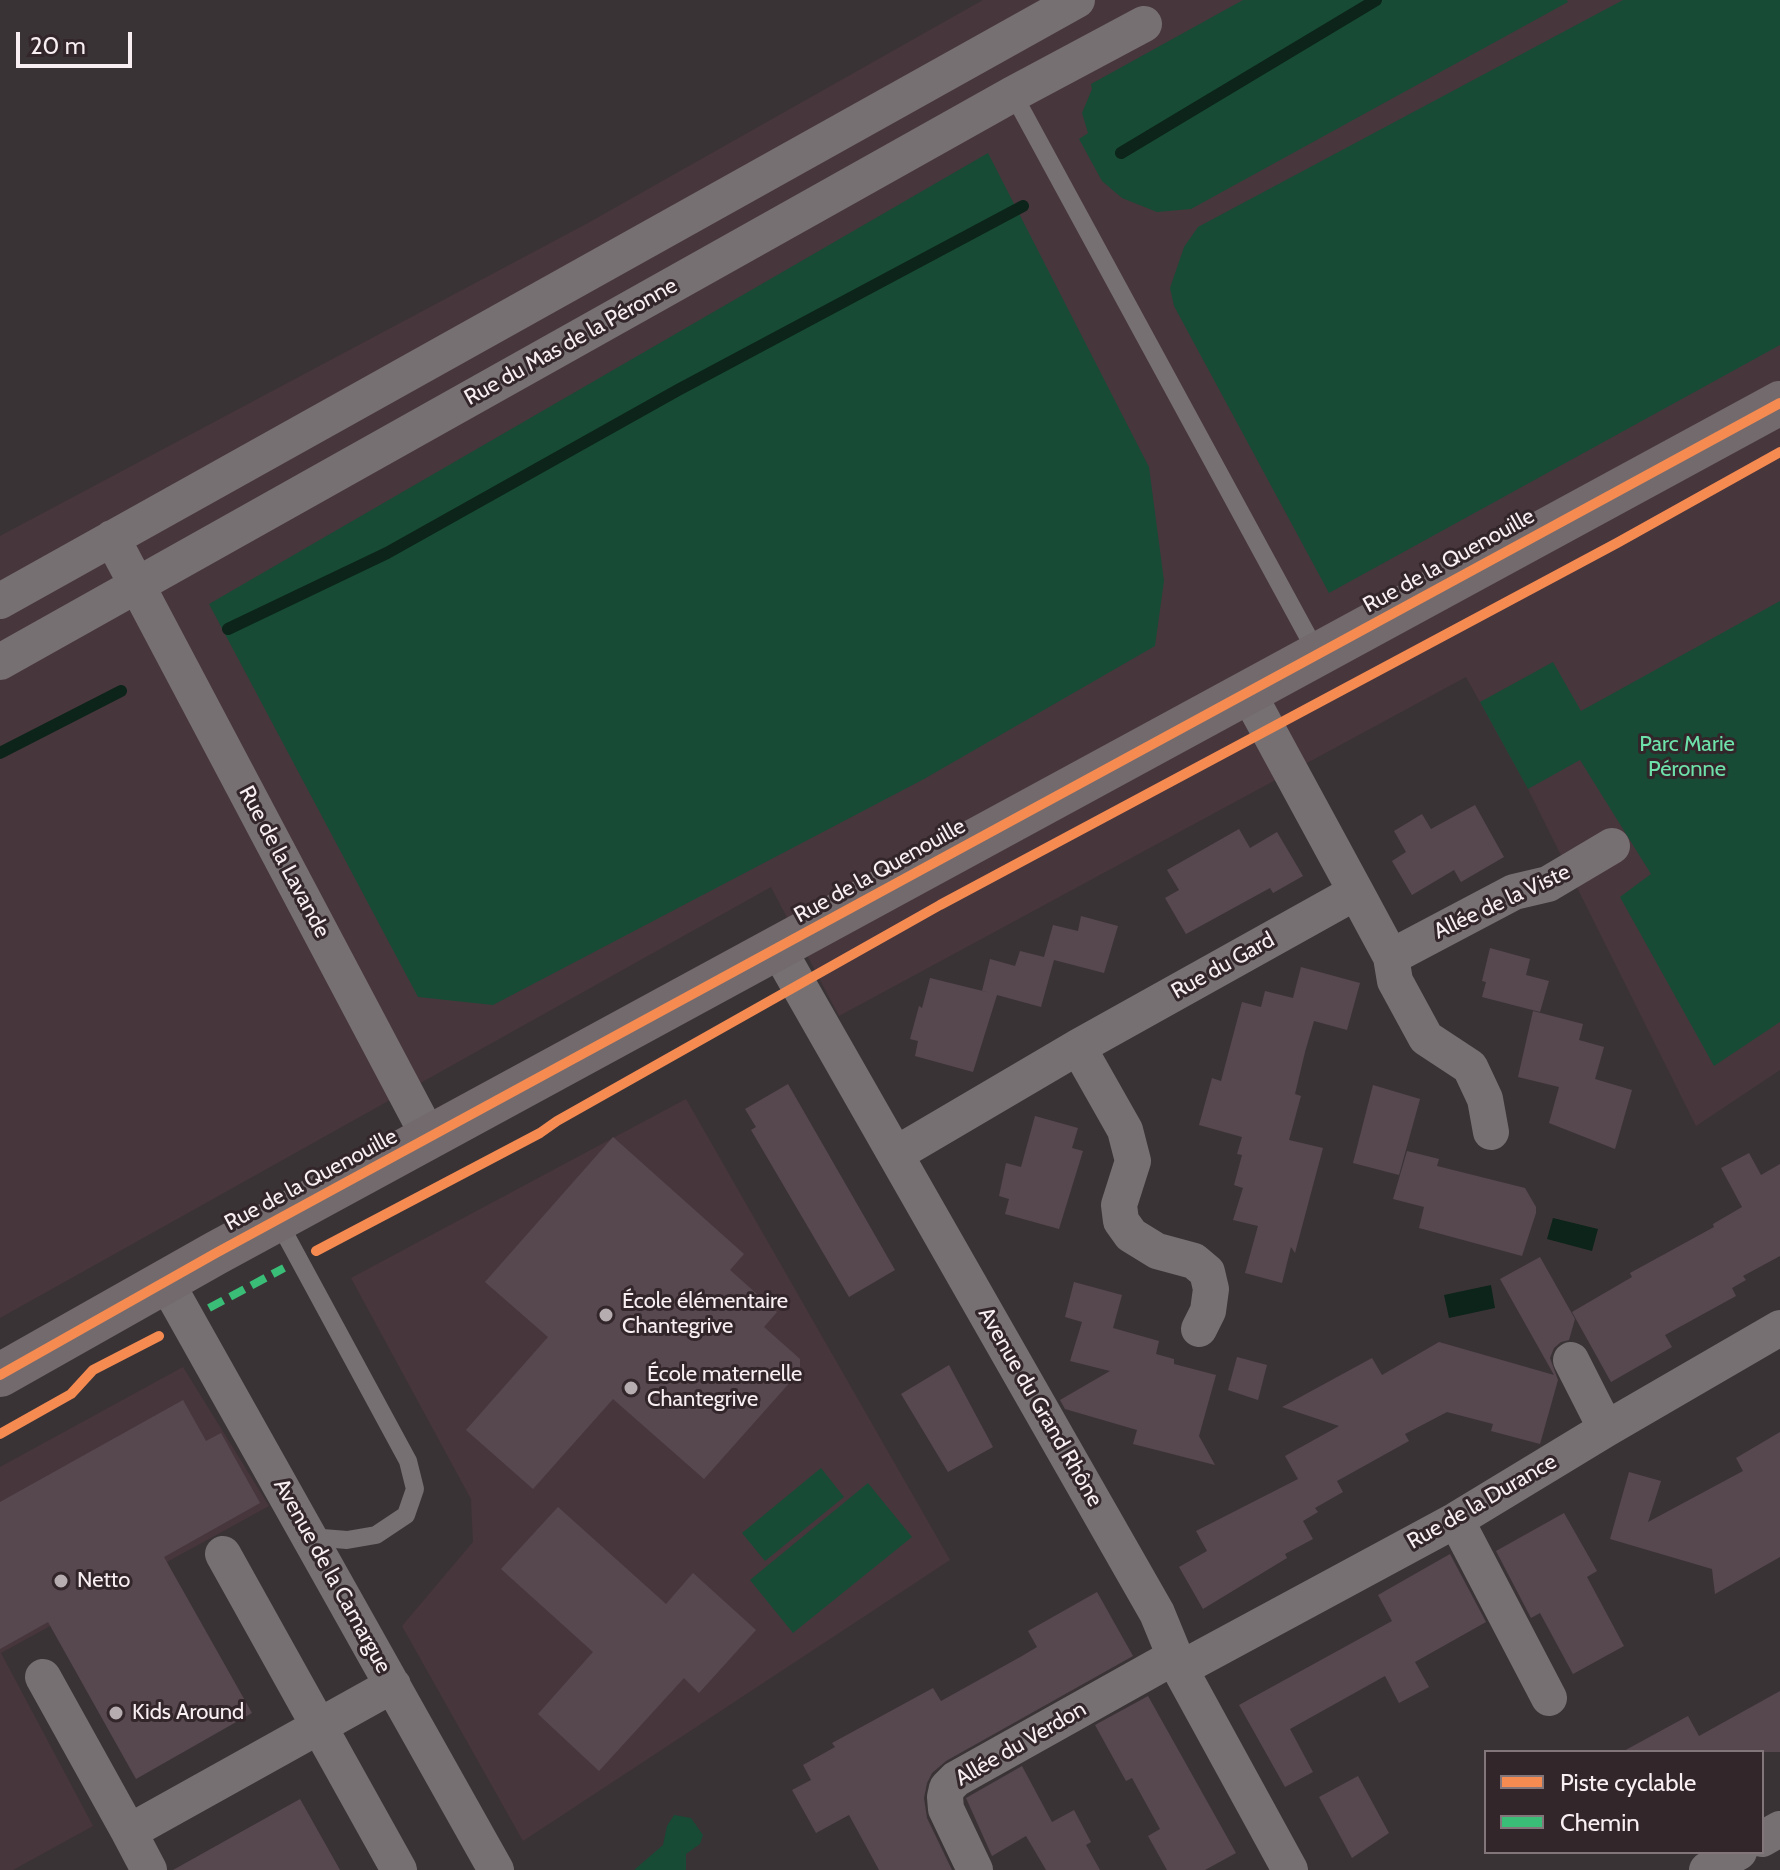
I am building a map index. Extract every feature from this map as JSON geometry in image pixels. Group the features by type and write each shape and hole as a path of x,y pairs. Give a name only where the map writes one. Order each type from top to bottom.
{"street":[{"path":"0,601 1077,0"},
{"name":"Rue du Mas de la Péronne","path":"0,662 1013,94 1144,24"},
{"name":"Rue de la Quenouille","path":"0,1375 1780,403"},
{"name":"Rue de la Lavande","path":"112,538 430,1139"},
{"path":"1248,693 1391,957 1395,981 1426,1038 1470,1067 1485,1099 1491,1132"},
{"name":"Allée de la Viste","path":"1391,957 1514,892 1548,884 1612,846"},
{"name":"Rue du Gard","path":"896,1154 1078,1047 1356,892"},
{"name":"Avenue du Grand Rhône","path":"778,949 1157,1613 1177,1663 1290,1870"},
{"path":"1078,1047 1125,1130 1133,1161 1119,1205 1121,1221 1131,1235 1157,1251 1194,1261 1207,1272 1211,1289 1208,1311 1199,1329"},
{"name":"Avenue de la Camargue","path":"166,1282 496,1870"},
{"name":"Rue de la Durance","path":"1177,1663 1456,1520 1780,1328"},
{"path":"1571,1360 1606,1429"},
{"path":"1456,1520 1549,1698"},
{"path":"223,1554 399,1870"},
{"name":"Allée du Verdon","path":"975,1870 946,1809 947,1788 956,1779 1177,1663"},
{"path":"43,1677 149,1870"},
{"path":"129,1832 393,1685"},
{"path":"1707,1870 1735,1854"}],"lane":[{"path":"1013,94 1318,655"},
{"path":"278,1221 408,1461 415,1489 406,1515 376,1535 347,1540 310,1537"}],"shaded area":[{"path":"983,0 1780,0 1780,1070 1696,1126 1528,789 1466,677 839,1016 771,887 0,1318 0,536 588,223"},
{"name":"École maternelle Chantegrive","path":"686,1099 950,1560 523,1841 402,1626 473,1542 471,1499 351,1278"},
{"path":"1553,1218 1598,1229 1592,1251 1547,1239"},
{"path":"1491,1285 1495,1308 1449,1318 1444,1295"},
{"path":"183,1367 269,1506 1,1653 93,1826 13,1870 0,1870 0,1467"}],"green space":[{"path":"1243,0 1568,2 1191,209 1157,212 1122,198 1102,181 1079,139 1088,133 1082,113 1092,89 1091,84"},
{"path":"1623,0 1780,0 1780,345 1329,593 1174,306 1170,288 1184,247 1198,227"},
{"path":"988,153 1149,467 1164,581 1155,646 924,779 493,1005 418,997 209,604"},
{"name":"Parc Marie Péronne","path":"1780,601 1780,1022 1714,1066 1620,897 1651,874 1580,760 1528,789 1480,702 1553,662 1581,711"},
{"path":"821,1468 844,1497 765,1561 742,1533"},
{"path":"868,1483 912,1537 793,1633 750,1580"},
{"path":"674,1815 691,1818 703,1835 700,1844 686,1854 686,1870 634,1870 663,1845 667,1826"}],"building":[{"path":"1475,805 1504,857 1461,882 1454,870 1412,895 1392,861 1406,852 1394,831 1422,814 1431,829"},
{"path":"1239,829 1250,848 1277,832 1303,876 1273,893 1270,888 1186,934 1165,898 1179,890 1167,870"},
{"path":"1081,916 1118,926 1104,973 1054,960 1041,1007 997,995 973,1072 915,1056 918,1041 910,1039 930,978 982,991 990,959 1015,966 1020,951 1044,957 1053,925 1078,931"},
{"path":"1490,948 1530,959 1526,975 1549,981 1540,1012 1482,997 1486,982 1482,981"},
{"path":"1301,967 1360,983 1347,1030 1314,1021 1305,1052 1295,1094 1301,1096 1289,1140 1323,1148 1295,1253 1291,1247 1282,1283 1245,1273 1258,1226 1233,1220 1243,1188 1234,1185 1242,1155 1237,1154 1242,1137 1199,1125 1212,1078 1221,1081 1242,1002 1261,1007 1265,991 1293,998"},
{"path":"1533,1011 1583,1024 1579,1040 1604,1047 1595,1079 1632,1090 1615,1149 1549,1123 1559,1087 1518,1077"},
{"path":"788,1084 895,1270 849,1297 751,1130 756,1127 745,1109"},
{"path":"1373,1085 1420,1099 1399,1175 1353,1163"},
{"path":"1035,1116 1078,1128 1072,1148 1083,1151 1059,1229 1005,1214 1009,1199 999,1196 1006,1163 1021,1167"},
{"name":"École élémentaire Chantegrive","path":"613,1137 744,1254 730,1270 777,1312 764,1327 800,1359 800,1371 704,1479 613,1399 533,1489 466,1430 548,1337 485,1282"},
{"path":"1407,1151 1439,1159 1437,1166 1525,1188 1536,1207 1536,1213 1522,1256 1419,1228 1424,1207 1393,1199"},
{"path":"1749,1153 1761,1175 1780,1164 1780,1256 1743,1276 1746,1280 1732,1288 1736,1296 1665,1335 1672,1347 1611,1382 1572,1312 1632,1277 1630,1273 1714,1227 1713,1224 1742,1207 1721,1168"},
{"path":"1540,1257 1575,1319 1569,1340 1554,1348 1550,1358 1558,1380 1540,1444 1491,1431 1493,1424 1447,1412 1405,1434 1409,1441 1337,1481 1343,1492 1315,1508 1318,1512 1303,1521 1313,1539 1203,1609 1179,1567 1207,1551 1196,1531 1298,1479 1285,1456 1339,1426 1282,1407 1372,1358 1382,1375 1439,1342 1554,1375 1500,1279"},
{"path":"1074,1282 1122,1295 1113,1328 1159,1341 1156,1354 1174,1359 1174,1364 1216,1375 1199,1436 1215,1465 1133,1444 1137,1430 1065,1409 1060,1400 1110,1371 1070,1361 1082,1322 1065,1317"},
{"path":"1237,1357 1267,1365 1258,1400 1228,1390"},
{"path":"949,1365 993,1447 948,1472 901,1394"},
{"path":"183,1400 206,1441 221,1433 260,1503 164,1557 252,1713 136,1779 48,1622 0,1649 0,1502"},
{"path":"1780,1432 1780,1557 1715,1594 1712,1569 1610,1539 1629,1472 1661,1481 1648,1522 1743,1471 1736,1458"},
{"path":"558,1507 666,1604 693,1573 756,1630 699,1693 684,1678 599,1771 538,1714 593,1652 501,1569"},
{"path":"1564,1513 1597,1571 1587,1577 1624,1646 1573,1674 1540,1613 1531,1618 1496,1551"},
{"path":"1450,1554 1486,1622 1415,1662 1429,1687 1399,1703 1385,1676 1290,1729 1313,1772 1285,1787 1239,1705 1392,1621 1378,1595"},
{"path":"1097,1592 1133,1656 946,1761 932,1773 924,1798 927,1818 952,1870 879,1870 849,1815 816,1833 792,1790 811,1780 803,1765 835,1747 832,1743 933,1688 941,1701 1022,1656 1037,1647 1028,1631"},
{"path":"1780,1691 1780,1752 1626,1750 1688,1716 1699,1736"},
{"path":"1148,1696 1236,1853 1205,1870 1167,1870 1148,1836 1160,1829 1132,1778 1126,1781 1095,1725"},
{"path":"1022,1766 1052,1822 1074,1810 1091,1842 1086,1845 1100,1870 1046,1870 1026,1836 992,1856 966,1798"},
{"path":"1358,1776 1389,1833 1352,1858 1319,1797"},
{"path":"300,1799 340,1870 173,1870"}],"waterway":[{"path":"1121,153 1376,0"},
{"path":"228,629 387,553 678,390 1023,206"},
{"path":"0,753 121,691"}],"marked path":[{"path":"209,1308 284,1268"}],"cycle path":[{"path":"0,1375 216,1253 1780,403"},
{"path":"316,1251 540,1133 940,905 1617,543 1780,452"},
{"path":"0,1434 71,1394 93,1370 159,1336"}],"place":[{"name":"École élémentaire Chantegrive","path":"606,1315"},
{"name":"École maternelle Chantegrive","path":"631,1388"},
{"name":"Netto","path":"61,1581"},
{"name":"Kids Around","path":"116,1713"}]}
